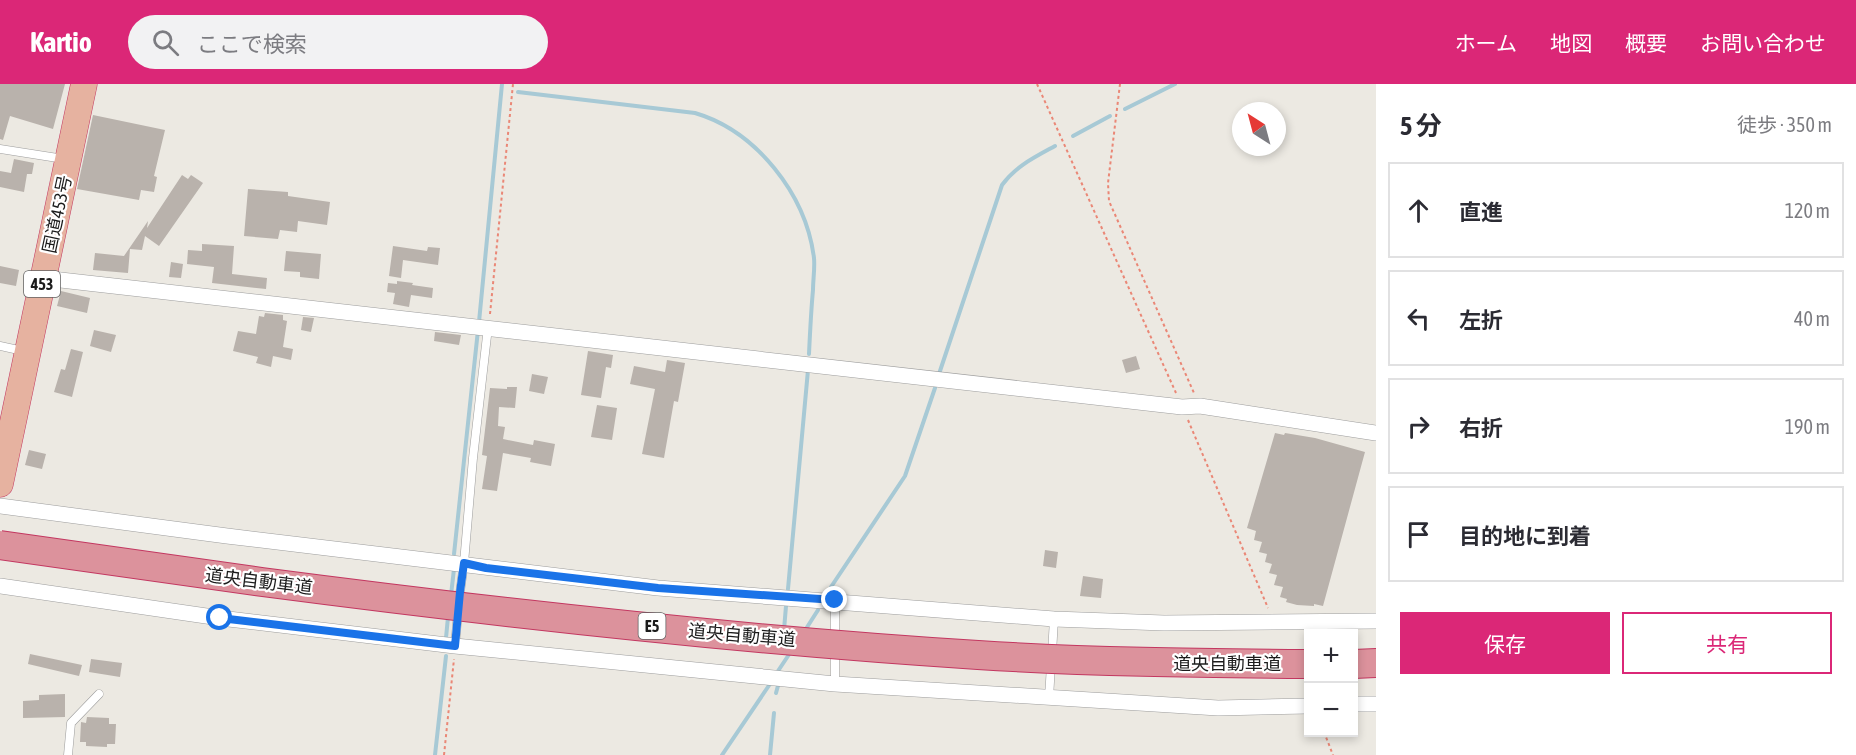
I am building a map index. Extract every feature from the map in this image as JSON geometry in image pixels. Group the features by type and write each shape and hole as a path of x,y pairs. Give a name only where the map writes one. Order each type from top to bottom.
{"highway":[{"name":"国道453号","path":"0,484 84,84"},
{"name":"道央自動車道","path":"0,544 264,582 756,637 978,655 1304,664"},
{"path":"1358,664 1376,663"}],"street":[{"path":"43,278 1182,407 1200,406 1376,433"},
{"path":"0,506 658,588 835,600 1054,619 1164,623 1376,621"},
{"path":"0,586 220,618 455,646 835,684 1218,708 1304,706"},
{"path":"1358,704 1376,704"}],"lane":[{"path":"0,149 68,159"},
{"path":"455,646 473,458 482,327"},
{"path":"0,346 28,352"},
{"path":"835,600 835,684"},
{"path":"1049,698 1054,619"},
{"path":"68,755 71,723 99,694"}],"path":[{"path":"482,327 513,84"},
{"path":"1036,84 1182,407 1274,622"},
{"path":"1120,84 1108,183 1109,201 1200,406"},
{"path":"444,755 455,646"},
{"path":"1325,737 1333,755"}],"building":[{"path":"0,84 65,84 53,129 10,116 3,140 0,139"},
{"path":"93,115 165,130 154,176 157,177 154,192 141,190 139,200 77,189"},
{"path":"14,159 34,163 32,174 27,174 24,192 0,187 0,171 11,173"},
{"path":"182,175 188,179 191,175 203,183 159,246 145,236 142,250 130,249 128,273 93,270 95,253 124,256 148,221 147,228"},
{"path":"248,189 288,192 288,196 330,202 327,225 298,221 297,232 280,230 278,239 244,236"},
{"path":"202,244 234,246 232,274 267,278 266,289 212,283 214,267 187,264 188,250 202,251"},
{"path":"393,246 427,251 428,247 440,248 438,265 403,260 401,278 389,276"},
{"path":"286,251 321,254 319,279 300,277 300,272 284,271"},
{"path":"171,262 183,264 181,278 169,277"},
{"path":"0,266 19,270 16,286 0,283"},
{"path":"397,281 433,288 432,298 411,295 409,307 393,304 395,293 387,292 388,283 397,284"},
{"path":"61,291 90,298 87,313 57,306"},
{"path":"265,313 283,315 283,320 287,321 283,347 293,349 291,360 273,356 271,367 256,363 258,357 233,351 238,331 256,334 259,316 264,317"},
{"path":"303,317 314,318 311,332 301,330"},
{"path":"94,330 116,335 111,352 90,346"},
{"path":"435,332 461,335 459,345 434,341"},
{"path":"71,349 83,352 72,397 54,392 61,369 65,370"},
{"path":"588,351 613,355 611,368 606,367 601,398 581,395"},
{"path":"1136,356 1140,369 1126,373 1122,360"},
{"path":"667,360 685,363 678,402 674,401 664,458 642,454 655,389 630,384 634,366 665,372"},
{"path":"532,374 548,377 544,394 529,391"},
{"path":"507,387 517,387 515,408 499,407 498,426 505,427 503,439 533,445 534,440 555,444 551,466 530,462 531,458 503,453 497,491 482,489 487,456 482,455 490,388 507,389"},
{"path":"597,405 617,408 612,440 591,437"},
{"path":"1275,433 1315,438 1365,452 1323,606 1297,605 1286,602 1287,599 1280,597 1283,587 1274,585 1277,575 1269,573 1272,564 1265,562 1267,554 1259,552 1262,542 1254,540 1256,531 1247,528"},
{"path":"29,450 46,454 42,469 25,465"},
{"path":"1045,550 1058,552 1056,568 1043,566"},
{"path":"1083,576 1103,579 1101,598 1080,596"},
{"path":"30,654 82,665 79,676 28,664"},
{"path":"91,659 122,663 120,677 89,672"},
{"path":"65,694 65,717 23,718 23,701 39,700 39,695"},
{"path":"87,717 109,718 109,724 116,724 115,744 107,744 107,747 86,746 86,742 80,742 81,722 86,723"}],"waterway":[{"path":"479,322 502,84"},
{"path":"1125,109 1175,84"},
{"path":"518,92 695,113 738,134 757,150 789,189 801,211 809,234 814,258 809,354"},
{"path":"1073,136 1110,116"},
{"path":"940,371 1002,185 1020,167 1055,146"},
{"path":"454,554 478,330"},
{"path":"788,589 808,370"},
{"path":"831,587 905,476 935,388"},
{"path":"451,595 454,569"},
{"path":"784,630 786,606"},
{"path":"804,632 818,610"},
{"path":"446,638 448,617"},
{"path":"776,674 790,653"},
{"path":"435,755 446,656"},
{"path":"722,755 772,681"},
{"path":"776,693 779,682"},
{"path":"770,755 774,713"}],"route":[{"path":"220,618 455,646 464,563 486,568 658,588 835,600"}]}
